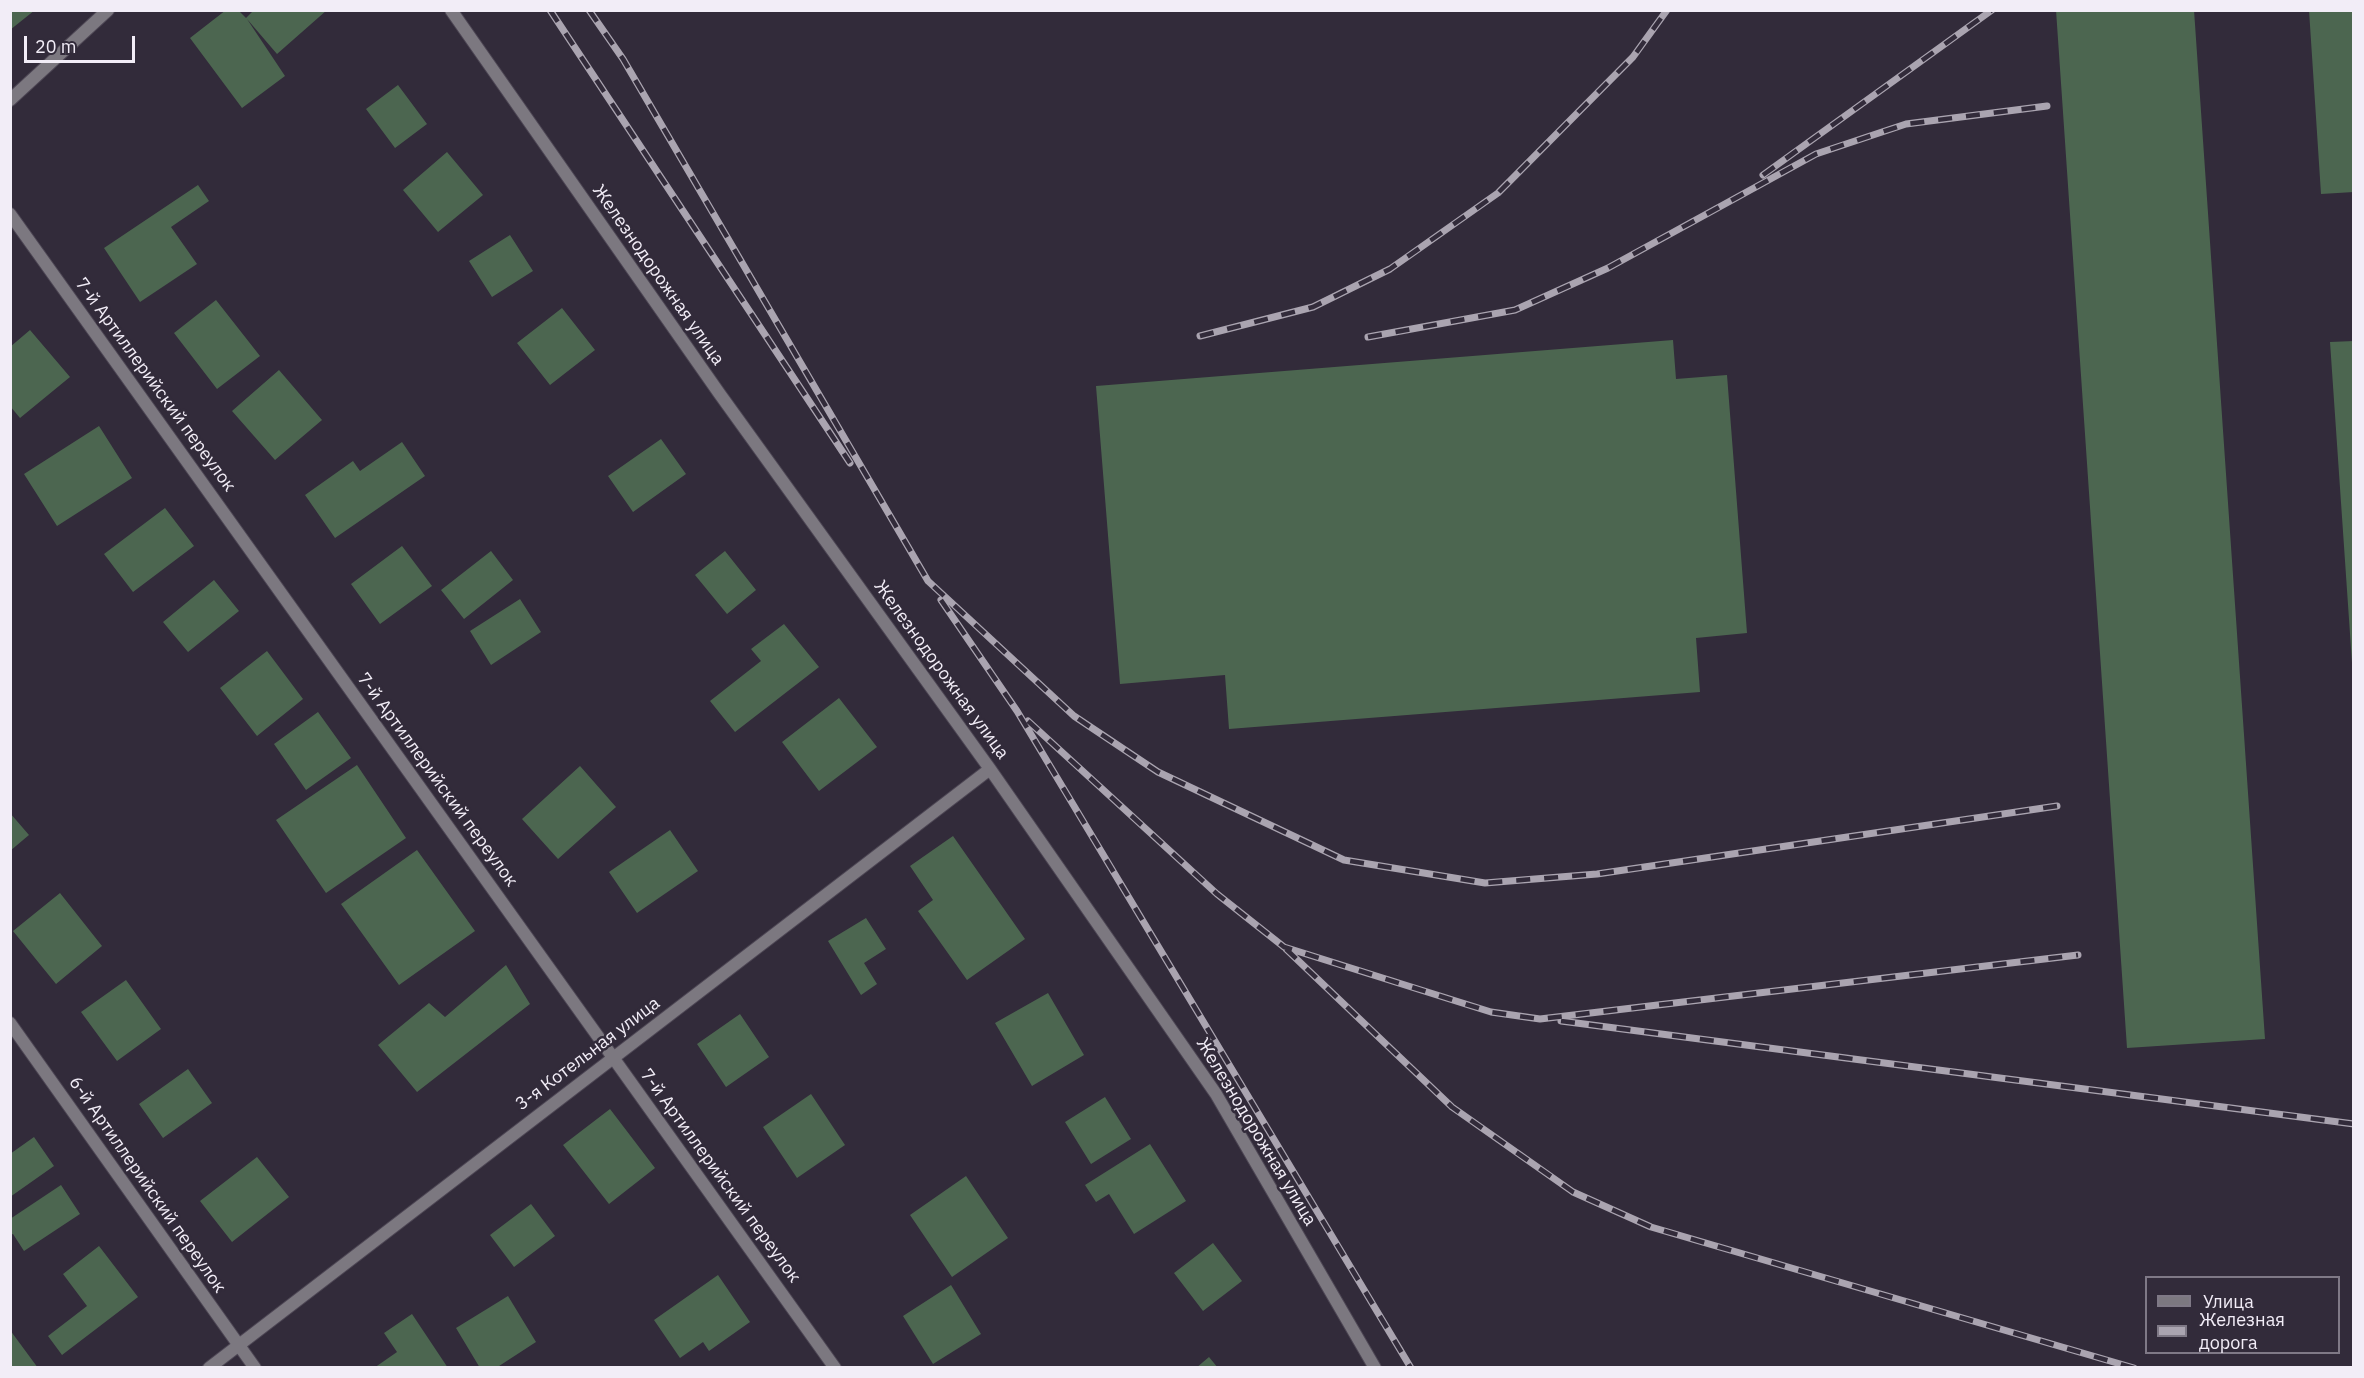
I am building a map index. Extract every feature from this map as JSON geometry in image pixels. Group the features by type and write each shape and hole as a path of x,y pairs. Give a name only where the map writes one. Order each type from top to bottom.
{"street":[{"path":"10,100 108,10"},
{"name":"Железнодорожная улица","path":"451,10 719,393 990,768 1216,1094 1375,1368"},
{"name":"7-й Артиллерийский переулок","path":"10,214 835,1368"},
{"name":"3-я Котельная улица","path":"208,1368 990,768"},
{"name":"6-й Артиллерийский переулок","path":"10,1023 255,1368"}],"building":[{"path":"10,10 35,10 10,30"},
{"path":"226,10 238,10 246,18 254,10 327,10 277,54 247,19 285,76 242,108 190,38"},
{"path":"2056,10 2194,10 2265,1039 2127,1048"},
{"path":"2309,10 2354,10 2354,192 2321,194"},
{"path":"398,85 427,124 395,148 366,109"},
{"path":"447,152 483,195 438,232 403,190"},
{"path":"198,185 209,201 171,227 197,264 140,302 104,248"},
{"path":"510,235 533,271 492,297 469,261"},
{"path":"216,300 260,356 217,389 174,333"},
{"path":"562,308 595,350 550,385 517,343"},
{"path":"30,330 70,377 20,418 10,406 10,347"},
{"path":"1673,340 1676,379 1727,375 1747,633 1696,638 1700,692 1229,729 1225,675 1120,684 1096,386"},
{"path":"2354,341 2354,663 2352,663 2330,342"},
{"path":"279,370 322,420 275,460 232,411"},
{"path":"99,426 132,478 57,526 24,474"},
{"path":"661,439 686,474 633,512 608,476"},
{"path":"402,442 425,476 335,538 305,495 353,461 360,471"},
{"path":"165,508 194,546 133,592 104,554"},
{"path":"402,546 432,586 380,624 351,584"},
{"path":"491,551 513,580 464,619 441,590"},
{"path":"725,551 756,590 727,614 695,575"},
{"path":"214,580 239,611 188,652 163,622"},
{"path":"520,599 541,632 491,665 470,631"},
{"path":"784,624 819,667 735,732 710,701 761,661 751,649"},
{"path":"267,651 303,699 257,736 220,688"},
{"path":"839,698 877,747 819,791 782,742"},
{"path":"318,712 351,758 306,790 274,744"},
{"path":"357,765 406,838 326,893 276,820"},
{"path":"580,766 616,807 558,859 522,819"},
{"path":"10,813 29,835 10,851"},
{"path":"670,830 698,871 637,913 609,872"},
{"path":"953,836 1025,939 967,980 918,911 933,900 910,866"},
{"path":"417,850 475,931 399,985 341,904"},
{"path":"60,893 102,946 56,984 13,931"},
{"path":"866,918 886,949 864,963 877,984 861,995 828,941"},
{"path":"506,965 530,1004 417,1092 378,1045 429,1003 445,1017"},
{"path":"126,980 161,1029 117,1061 81,1012"},
{"path":"1048,993 1084,1055 1032,1086 995,1023"},
{"path":"740,1014 769,1057 726,1087 697,1044"},
{"path":"188,1069 212,1103 163,1138 139,1104"},
{"path":"811,1094 845,1145 797,1178 763,1127"},
{"path":"1105,1097 1131,1139 1091,1164 1065,1122"},
{"path":"610,1109 655,1168 609,1204 563,1145"},
{"path":"34,1137 54,1166 10,1197 10,1154"},
{"path":"1150,1144 1186,1201 1134,1234 1109,1194 1096,1202 1085,1185"},
{"path":"257,1157 289,1197 232,1242 200,1201"},
{"path":"966,1176 1008,1238 952,1277 910,1215"},
{"path":"61,1185 80,1214 24,1251 13,1234 10,1235 10,1219"},
{"path":"531,1204 555,1236 514,1267 490,1235"},
{"path":"1213,1243 1242,1281 1203,1311 1174,1273"},
{"path":"99,1246 138,1297 62,1355 48,1336 87,1306 63,1274"},
{"path":"718,1275 750,1322 709,1351 703,1342 680,1358 654,1320"},
{"path":"951,1285 981,1334 933,1364 903,1316"},
{"path":"508,1296 536,1342 496,1368 480,1368 456,1328"},
{"path":"412,1314 448,1368 374,1368 397,1352 384,1333"},
{"path":"10,1330 38,1368 10,1368"},
{"path":"1209,1357 1218,1368 1196,1368"}],"railway":[{"path":"550,10 850,463"},
{"path":"589,10 623,59 928,581 1074,716 1158,772 1344,860 1485,883 1597,874 2057,806"},
{"path":"1200,336 1313,307 1390,269 1498,193 1633,57 1667,10"},
{"path":"1763,175 1992,10"},
{"path":"1368,337 1515,310 1608,268 1816,154 1906,124 2047,106"},
{"path":"941,600 1017,711 1411,1368"},
{"path":"1028,721 1217,894 1284,947 1491,1012 1540,1019 2078,955"},
{"path":"1286,949 1452,1107 1573,1192 1651,1227 2134,1368"},
{"path":"1561,1021 2354,1124"}]}
